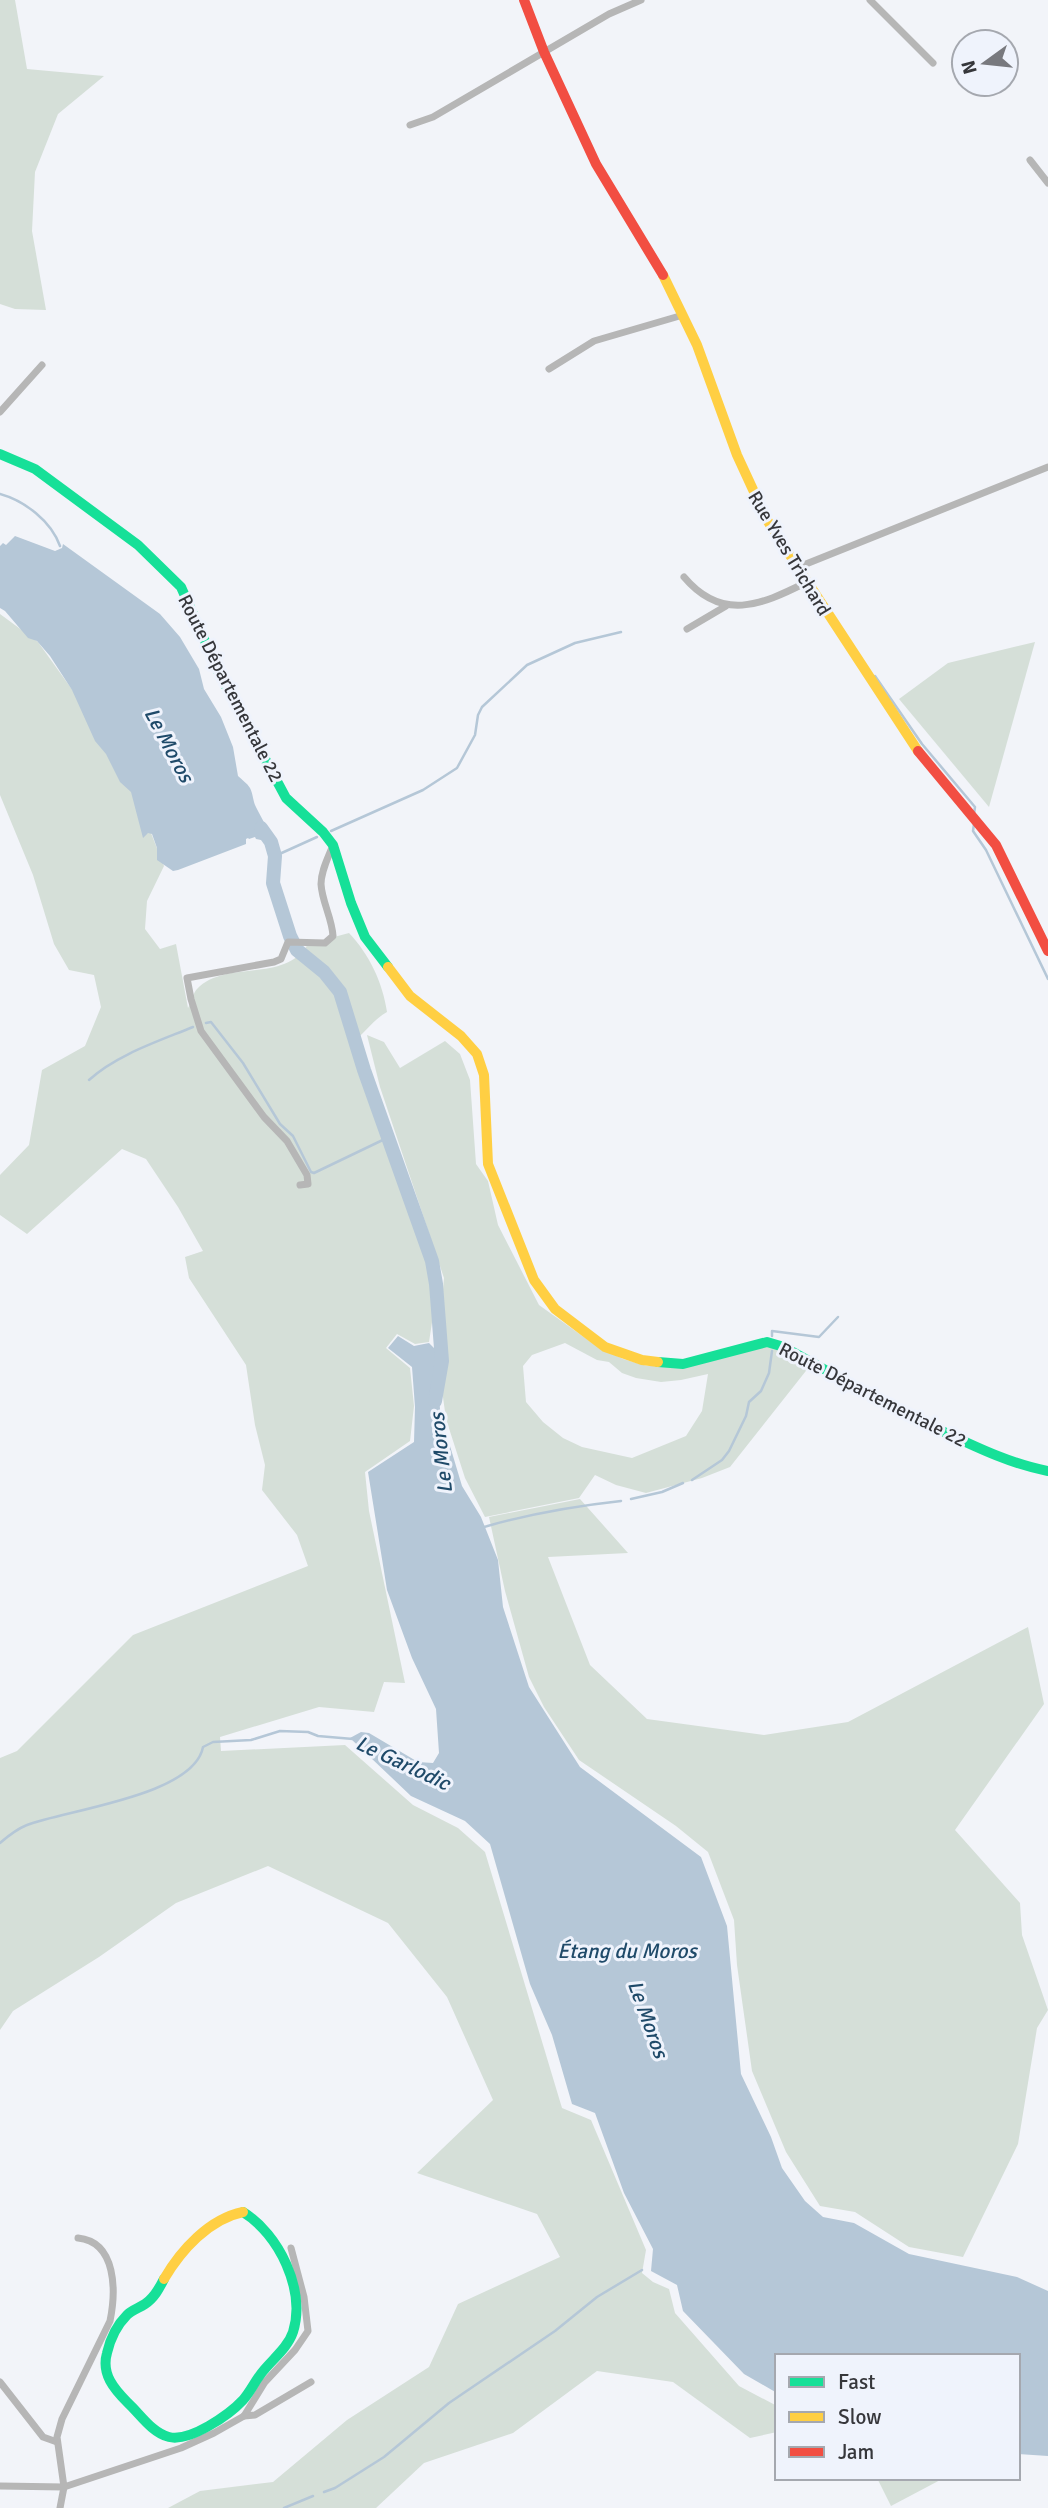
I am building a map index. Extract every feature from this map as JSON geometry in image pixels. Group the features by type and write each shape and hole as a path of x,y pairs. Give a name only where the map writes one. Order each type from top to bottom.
{"street":[{"name":"Rue Yves Trichard","path":"524,0 544,52 596,164 666,280 697,345 752,491 796,568 908,739 996,845 1048,951"},
{"path":"410,125 433,117 609,14 641,0"},
{"path":"870,0 933,63"},
{"path":"1030,160 1048,183"},
{"path":"549,369 594,341 683,315"},
{"path":"0,412 42,365"},
{"name":"Route Départementale 22","path":"0,454 35,469 138,544 181,587 219,673 286,798 323,832 333,845 359,923 379,958 410,996 469,1044 482,1064 488,1164 534,1280 555,1309 605,1347 642,1360 683,1364 754,1344 767,1342 784,1347 898,1410 963,1441 1023,1466 1048,1471"},
{"path":"796,568 1048,467"},
{"path":"684,577 694,589 726,606"},
{"path":"687,629 726,606 760,604 806,583"},
{"path":"300,1185 308,1184 307,1175 287,1141 264,1117 201,1031 187,978 275,962 281,959 288,942 323,944 333,936 321,884 333,845"},
{"path":"243,2212 262,2224 284,2259 291,2284 295,2328 288,2344 230,2413 195,2431 171,2438 158,2432 115,2390 105,2362 114,2333 127,2315 151,2300 174,2265 217,2221 233,2213 243,2212"},
{"path":"60,2508 64,2487 57,2441 62,2419 110,2321 113,2306 110,2262 89,2239 78,2238"},
{"path":"244,2416 265,2382 295,2350 308,2331 304,2297 291,2248"},
{"path":"91,2363 105,2362"},
{"path":"0,2382 43,2437 57,2441"},
{"path":"0,2486 64,2487 181,2448 214,2434 244,2416 255,2415 311,2382"}],"shaded area":[{"path":"0,0 15,0 27,69 104,76 58,114 35,172 32,231 46,310 15,309 0,304"},
{"path":"0,614 38,642 91,716 134,790 164,866 147,901 145,929 160,949 176,944 188,1008 196,991 209,980 285,964 298,956 308,944 349,933 369,960 387,1012 352,1043 389,1127 401,1188 419,1226 438,1283 429,1342 415,1344 397,1334 386,1348 410,1368 414,1406 410,1441 365,1472 369,1511 405,1683 384,1682 374,1712 319,1707 220,1737 221,1751 345,1745 413,1805 458,1828 485,1852 562,2108 591,2120 646,2250 642,2273 653,2282 669,2289 675,2313 739,2386 775,2405 775,2432 750,2438 673,2382 597,2371 513,2433 424,2463 376,2508 168,2508 200,2491 273,2482 347,2420 429,2367 458,2304 560,2257 537,2214 417,2173 493,2100 447,1997 388,1923 268,1866 176,1903 99,1957 13,2011 0,2030 0,1758 17,1751 133,1635 308,1566 297,1535 262,1490 265,1465 255,1425 246,1365 189,1278 185,1257 203,1251 146,1159 122,1149 27,1234 0,1215 0,1175 29,1145 42,1070 85,1046 101,1007 94,975 69,970 54,944 33,875 0,795"},
{"path":"1035,642 989,807 899,699 948,663"},
{"path":"367,1035 384,1042 400,1068 445,1041 460,1054 470,1080 476,1164 488,1181 498,1225 539,1305 595,1345 623,1359 647,1366 666,1366 767,1342 809,1367 730,1467 702,1478 646,1493 616,1485 595,1475 579,1498 485,1517 465,1478 446,1419 439,1333 444,1278 380,1087","holes":["565,1343 597,1360 609,1362 622,1373 636,1378 661,1382 708,1374 702,1411 686,1436 632,1458 582,1447 563,1438 543,1422 526,1402 523,1366 532,1355"]},
{"path":"580,1499 628,1553 548,1557 590,1665 647,1719 764,1735 848,1722 1028,1627 1044,1704 955,1830 1020,1903 1022,1935 1048,2010 1037,2028 1018,2144 963,2257 909,2247 855,2212 820,2206 786,2152 752,2071 737,1965 734,1920 708,1852 676,1826 579,1760 544,1707 529,1677 505,1591 489,1517"},
{"path":"878,2480 940,2480 891,2506"}],"water":[{"path":"15,536 55,551 62,548 63,544 160,614 180,637 199,669 204,689 221,717 233,747 238,776 250,788 271,842 255,837 248,838 246,844 173,871 157,860 157,848 152,834 148,833 143,838 131,792 120,782 106,754 95,741 72,690 37,641 28,638 0,608 0,546 3,543 6,545"},
{"name":"Étang du Moros","path":"398,1336 414,1346 429,1343 435,1349 442,1433 450,1446 462,1486 481,1517 498,1560 503,1607 529,1687 580,1767 701,1857 727,1926 741,2074 771,2137 782,2168 805,2201 823,2217 854,2223 909,2254 1017,2277 1048,2291 1048,2456 1020,2454 1020,2354 775,2354 775,2392 744,2374 683,2311 677,2285 651,2271 653,2249 624,2193 595,2113 572,2104 552,2035 530,1984 490,1844 465,1821 411,1796 350,1738 361,1732 369,1733 418,1762 433,1763 439,1753 436,1709 412,1658 387,1590 368,1472 414,1442 412,1367 388,1348"}],"waterway":[{"path":"0,494 36,513 50,528 60,546"},
{"path":"331,831 423,790 457,768 475,735 482,707 527,665 575,643 621,632"},
{"path":"875,676 922,744 975,807 974,814"},
{"path":"974,824 973,831 986,850 1048,979"},
{"name":"Le Moros","path":"261,828 271,842 275,856 273,883 290,936 297,950 324,972 340,992 364,1070 432,1261 442,1361 435,1401"},
{"path":"275,856 317,837"},
{"path":"206,1023 211,1022 243,1063 280,1124 293,1136 311,1172 314,1173 389,1137"},
{"path":"89,1080 125,1056 193,1027"},
{"path":"772,1336 772,1331 819,1337 838,1317"},
{"path":"692,1480 722,1460 729,1451 746,1416 749,1402 761,1391 769,1373 772,1351"},
{"path":"631,1499 662,1492 683,1483"},
{"path":"484,1527 552,1511 621,1501"},
{"name":"Le Garlodic","path":"0,1843 27,1825 126,1799 177,1778 194,1764 203,1747 213,1742 251,1740 280,1731 353,1739"},
{"path":"324,2492 384,2457 449,2403 555,2331 597,2297 642,2270"},
{"path":"284,2508 313,2496"}],"traffic: fast":[{"path":"0,454 35,469 138,545 181,587 219,673 286,798 323,832 333,845 365,937 388,967"},
{"path":"658,1362 683,1364 767,1342 784,1347 882,1401 968,1443 1007,1459 1048,1471"},
{"path":"164,2279 151,2299 129,2313 120,2323 108,2348 106,2368 114,2387 147,2423 163,2435 178,2437 209,2426 237,2406 293,2332 296,2299 286,2264 268,2234 243,2212"}],"traffic: slow":[{"path":"663,275 697,345 737,455 767,520 918,751"},
{"path":"388,967 410,996 461,1036 477,1054 484,1075 488,1164 534,1280 555,1309 605,1347 642,1360 658,1362"},
{"path":"164,2279 197,2237 219,2221 243,2212"}],"traffic: jam":[{"path":"524,0 544,52 596,164 663,275"},
{"path":"918,751 996,845 1048,951"}]}
